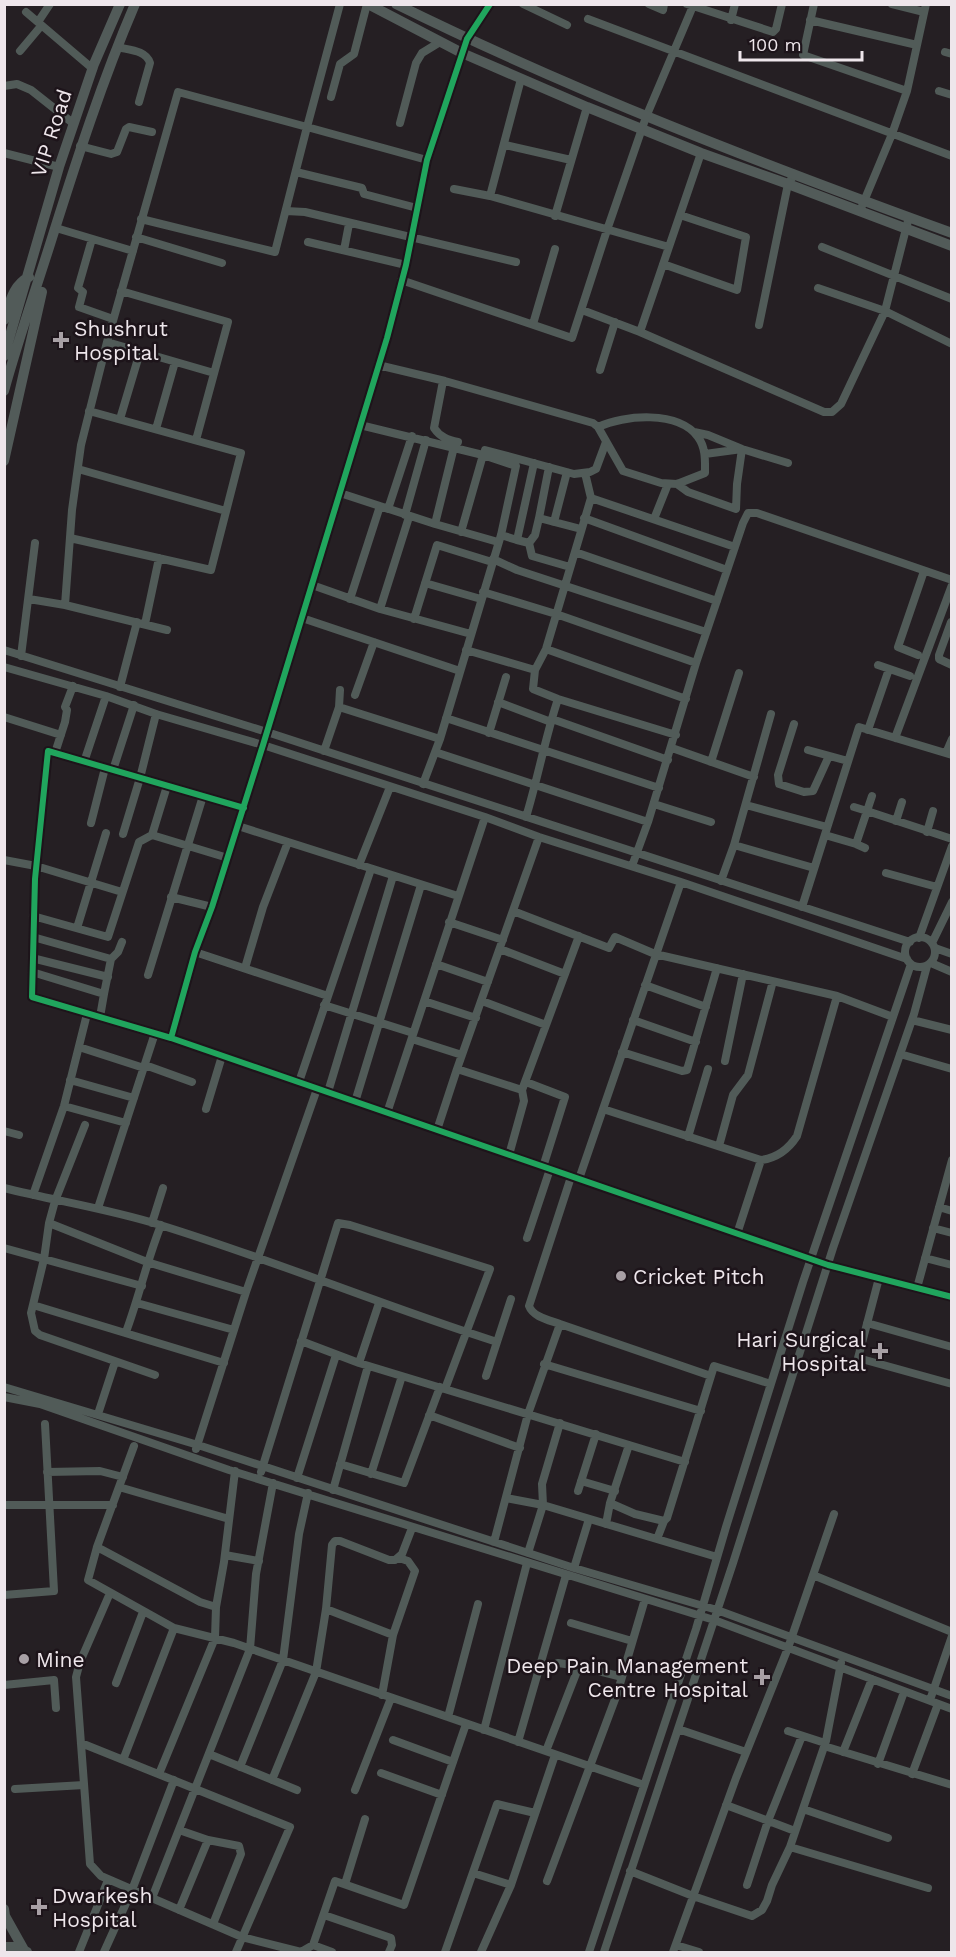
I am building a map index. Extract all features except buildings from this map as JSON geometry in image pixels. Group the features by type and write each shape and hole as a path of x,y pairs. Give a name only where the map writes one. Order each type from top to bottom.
{"main road":[{"name":"VIP Road","path":"29,296 29,277 59,167 93,69 120,4"},
{"name":"VIP Road","path":"43,268 80,146 135,4"},
{"path":"367,4 462,53 642,130 701,153 791,179"},
{"path":"396,4 467,39 791,179 862,206 909,218 951,233"},
{"path":"862,206 906,229 951,246"},
{"path":"4,356 43,268"},
{"path":"4,461 44,284 43,268"},
{"path":"4,320 14,291 19,283 29,277"},
{"path":"4,391 29,296"},
{"path":"4,1909 5,1916 26,1951"},
{"path":"4,1947 26,1951"}],"street":[{"path":"20,51 40,24 50,4"},
{"path":"141,219 275,252 340,4"},
{"path":"331,97 340,64 354,54 367,4"},
{"path":"171,1038 195,952 212,908 264,745 378,365 406,265 428,160 467,39 490,4"},
{"path":"524,4 567,25"},
{"path":"649,4 663,10 664,4"},
{"path":"731,20 735,4"},
{"path":"401,280 572,338 646,117 690,5 773,32 776,29 782,4"},
{"path":"813,4 803,55 907,91"},
{"path":"862,206 907,91 925,8 892,4"},
{"path":"26,12 93,69"},
{"path":"588,19 951,156"},
{"path":"810,20 917,45"},
{"path":"400,123 416,63 422,53 440,42"},
{"path":"117,47 149,58 150,63 139,102"},
{"path":"490,196 521,79"},
{"path":"4,86 17,84 31,90 74,124"},
{"path":"939,91 951,95"},
{"path":"65,605 81,445 113,319 178,92 428,160"},
{"path":"555,216 587,107"},
{"path":"80,146 111,154 117,152 126,129 129,127 152,132"},
{"path":"505,145 571,159"},
{"path":"4,153 59,167"},
{"path":"640,332 701,153"},
{"path":"296,172 362,188 364,194 417,208"},
{"path":"759,325 791,179"},
{"path":"454,189 490,196 669,247"},
{"path":"286,211 305,212 516,262"},
{"path":"663,264 737,290 746,237 680,215"},
{"path":"582,310 640,332 824,412 832,412 841,404 885,311 909,218"},
{"path":"344,250 349,224"},
{"path":"56,228 133,250"},
{"path":"136,237 222,263"},
{"path":"92,238 78,288 83,292 79,307 113,319"},
{"path":"308,242 406,265"},
{"path":"822,247 951,299"},
{"path":"533,324 555,249"},
{"path":"818,288 885,311 951,344"},
{"path":"121,291 228,322 196,441"},
{"path":"600,370 615,322"},
{"path":"107,342 214,374"},
{"path":"120,419 140,352"},
{"path":"156,429 175,362"},
{"path":"378,365 593,423 598,427 623,471 673,484 688,492 736,509"},
{"path":"443,381 434,428 438,434 447,439 574,474 596,469 606,442"},
{"path":"70,538 211,570 241,453 89,411"},
{"path":"598,427 606,423 652,417 671,420 698,436 705,454 705,473 673,484 654,519"},
{"path":"360,425 454,447 516,466 493,561 440,739 423,784"},
{"path":"691,431 788,463"},
{"path":"350,599 412,436"},
{"path":"380,609 426,440"},
{"path":"435,524 454,447"},
{"path":"705,454 742,449"},
{"path":"742,449 736,509 742,523"},
{"path":"461,532 483,455"},
{"path":"517,540 534,463"},
{"path":"549,467 535,535 529,543 532,556 570,567"},
{"path":"78,469 226,511"},
{"path":"554,522 567,472"},
{"path":"585,473 591,498 546,649 535,670 533,689 558,699 676,735"},
{"path":"340,493 461,532 529,543"},
{"path":"591,498 735,547"},
{"path":"632,866 672,748 706,632 742,523 748,513 757,513 951,580"},
{"path":"539,518 581,529"},
{"path":"584,518 728,570"},
{"path":"21,656 35,543"},
{"path":"414,619 437,545 565,584 706,632"},
{"path":"575,552 717,601"},
{"path":"120,687 159,558"},
{"path":"918,655 898,647 924,571"},
{"path":"425,583 556,614 696,663"},
{"path":"312,585 380,609 471,634"},
{"path":"895,738 951,585"},
{"path":"29,599 65,605 168,630"},
{"path":"302,618 460,671"},
{"path":"951,622 939,655 942,662 951,664"},
{"path":"355,695 374,642"},
{"path":"546,649 686,699"},
{"path":"4,650 267,732 910,942"},
{"path":"466,650 535,670"},
{"path":"878,665 910,676"},
{"path":"4,667 264,745 681,882 918,967 929,964 951,972"},
{"path":"868,730 889,669"},
{"path":"711,762 739,673"},
{"path":"489,733 506,677"},
{"path":"55,753 67,710 65,707 73,686"},
{"path":"324,751 339,707 340,690"},
{"path":"84,762 106,696"},
{"path":"526,817 536,784 542,750 558,699"},
{"path":"498,702 668,760"},
{"path":"91,823 134,705"},
{"path":"339,707 440,739"},
{"path":"123,834 156,714"},
{"path":"721,881 746,805 771,714"},
{"path":"4,717 61,735"},
{"path":"446,718 659,788"},
{"path":"794,724 778,776 779,784 804,792 813,791 829,756"},
{"path":"802,907 860,728 949,754 951,739"},
{"path":"672,748 754,777"},
{"path":"808,750 848,761"},
{"path":"244,808 48,751 36,866 32,997 171,1038 812,1260 951,1297"},
{"path":"435,752 648,822"},
{"path":"152,835 167,786"},
{"path":"359,865 390,787"},
{"path":"148,975 203,796"},
{"path":"856,844 872,796"},
{"path":"896,821 902,802"},
{"path":"654,804 711,822"},
{"path":"746,805 826,831 865,848"},
{"path":"854,807 951,839"},
{"path":"927,832 933,811"},
{"path":"387,1113 485,817"},
{"path":"238,826 458,896"},
{"path":"77,928 106,833"},
{"path":"33,916 108,937 139,842 152,835 228,858"},
{"path":"437,1130 539,837"},
{"path":"245,968 263,907 288,842"},
{"path":"734,845 814,868"},
{"path":"919,938 951,846"},
{"path":"4,860 36,866 122,892"},
{"path":"299,1082 371,868"},
{"path":"886,873 937,887"},
{"path":"328,1092 393,876"},
{"path":"681,882 603,1109 575,1178 529,1306 536,1315 711,1376"},
{"path":"355,1102 421,885"},
{"path":"171,897 212,908"},
{"path":"604,1953 828,1265 929,964 935,953 934,946 951,902"},
{"path":"513,911 609,948 615,937 656,954 837,996 893,1017"},
{"path":"449,922 503,940"},
{"path":"509,1155 524,1101 524,1086 579,936"},
{"path":"33,937 111,959"},
{"path":"589,1953 700,1616 771,1384 893,1017 909,962 906,950 910,942 919,938 929,940 934,946 951,954"},
{"path":"100,1017 111,959 118,952 122,942"},
{"path":"500,949 565,974"},
{"path":"195,952 328,996"},
{"path":"32,958 108,977"},
{"path":"436,964 488,982"},
{"path":"622,1052 682,1071 687,1070 717,968"},
{"path":"32,972 104,994"},
{"path":"725,1061 743,974"},
{"path":"719,1146 733,1095 748,1075 773,981"},
{"path":"645,985 706,1007"},
{"path":"603,1109 761,1160 773,1158 790,1147 797,1136 837,996"},
{"path":"424,1001 476,1018"},
{"path":"482,1001 546,1025"},
{"path":"324,1005 380,1023 462,1056"},
{"path":"33,1195 64,1106 87,1014"},
{"path":"633,1020 696,1042"},
{"path":"912,1020 951,1030"},
{"path":"98,1208 155,1033"},
{"path":"79,1047 192,1082"},
{"path":"900,1054 951,1069"},
{"path":"206,1109 222,1056"},
{"path":"457,1069 565,1096 527,1238"},
{"path":"688,1137 708,1069"},
{"path":"70,1080 134,1098"},
{"path":"193,1458 246,1292 317,1089"},
{"path":"64,1106 126,1123"},
{"path":"85,1125 55,1201 31,1322 35,1331 40,1335 155,1375"},
{"path":"4,1131 19,1135"},
{"path":"737,1234 761,1160"},
{"path":"917,1288 951,1160"},
{"path":"4,1188 55,1201 98,1208 156,1224 497,1342"},
{"path":"126,1332 142,1287 163,1188"},
{"path":"939,1207 951,1211"},
{"path":"49,1223 147,1262 246,1292"},
{"path":"259,1478 338,1224 350,1225 490,1269 443,1388 429,1414 404,1483 340,1464"},
{"path":"933,1228 951,1233"},
{"path":"4,1248 142,1287"},
{"path":"925,1258 951,1265"},
{"path":"879,1278 858,1359 951,1384"},
{"path":"486,1376 511,1299"},
{"path":"137,1303 234,1330"},
{"path":"333,1490 379,1303"},
{"path":"33,1305 225,1363"},
{"path":"867,1323 951,1347"},
{"path":"494,1542 528,1414 560,1324"},
{"path":"301,1341 364,1365 685,1462"},
{"path":"297,1478 336,1355"},
{"path":"98,1414 115,1362"},
{"path":"544,1364 701,1411"},
{"path":"657,1539 667,1518 714,1366 771,1384"},
{"path":"371,1474 402,1376"},
{"path":"4,1387 198,1445 574,1568 717,1610 951,1696"},
{"path":"4,1397 40,1404 235,1472 714,1620 951,1709"},
{"path":"429,1414 520,1448"},
{"path":"528,1553 543,1505 542,1484 560,1423"},
{"path":"4,1595 54,1591 45,1424"},
{"path":"578,1491 596,1434"},
{"path":"606,1524 610,1503 629,1445"},
{"path":"134,1446 97,1547 88,1580 174,1628 215,1638 283,1660 644,1785"},
{"path":"47,1472 100,1471 123,1477"},
{"path":"159,1774 215,1638 216,1606 235,1472"},
{"path":"581,1481 615,1491"},
{"path":"152,1898 250,1649 259,1561 273,1483"},
{"path":"119,1487 229,1519"},
{"path":"240,1767 283,1660 299,1534 308,1493"},
{"path":"506,1498 543,1505 717,1557"},
{"path":"4,1505 49,1503 113,1505"},
{"path":"610,1503 635,1514 664,1521"},
{"path":"699,1953 675,1949 726,1805 788,1648 834,1514"},
{"path":"574,1568 589,1519"},
{"path":"399,1558 412,1528"},
{"path":"272,1780 316,1672 326,1609 332,1545 335,1541 340,1541 389,1560 399,1558 408,1561 415,1571 393,1635 386,1696 354,1790"},
{"path":"97,1547 200,1602 216,1606"},
{"path":"225,1555 259,1561"},
{"path":"484,1730 527,1563"},
{"path":"518,1742 567,1575"},
{"path":"813,1575 951,1634 934,1689 934,1702 912,1773"},
{"path":"110,1593 80,1662 76,1677 90,1864 108,1880 242,1937 301,1953 313,1945 335,1881 404,1905 466,1724"},
{"path":"547,1881 622,1677 645,1599"},
{"path":"448,1718 477,1604"},
{"path":"326,1609 393,1635"},
{"path":"116,1683 143,1612"},
{"path":"571,1623 632,1641"},
{"path":"123,1760 174,1628"},
{"path":"630,1871 752,1916 762,1910 790,1847 824,1744 843,1657"},
{"path":"558,1663 622,1677"},
{"path":"481,1953 511,1885 579,1666"},
{"path":"843,1752 872,1679"},
{"path":"4,1685 54,1680 56,1708"},
{"path":"878,1764 904,1692"},
{"path":"678,1729 746,1752"},
{"path":"788,1731 878,1764 950,1782"},
{"path":"747,1885 768,1821 802,1736"},
{"path":"393,1740 453,1762"},
{"path":"81,1743 290,1827 236,1953"},
{"path":"209,1754 297,1790"},
{"path":"381,1773 442,1794"},
{"path":"104,1953 132,1890 174,1780"},
{"path":"15,1789 84,1785"},
{"path":"445,1953 496,1804 535,1813"},
{"path":"726,1805 795,1831"},
{"path":"802,1809 888,1838"},
{"path":"345,1884 365,1819"},
{"path":"179,1830 208,1840 239,1846 241,1849 213,1924"},
{"path":"179,1910 208,1840"},
{"path":"790,1847 928,1888"},
{"path":"473,1872 511,1885"},
{"path":"79,1953 108,1880"},
{"path":"324,1914 391,1938 392,1945 389,1953"},
{"path":"313,1945 332,1953"}],"cycle path":[{"path":"171,1038 195,952 212,907 263,745 387,338 406,265 427,160 467,39 490,4"},
{"path":"244,808 48,751 35,879 32,997 171,1038 828,1265 952,1297"}],"place":[{"name":"Shushrut Hospital","path":"61,340"},
{"name":"Cricket Pitch","path":"621,1276"},
{"name":"Hari Surgical Hospital","path":"880,1351"},
{"name":"Mine","path":"24,1659"},
{"name":"Deep Pain Management Centre Hospital","path":"762,1677"},
{"name":"Dwarkesh Hospital","path":"39,1907"}]}
